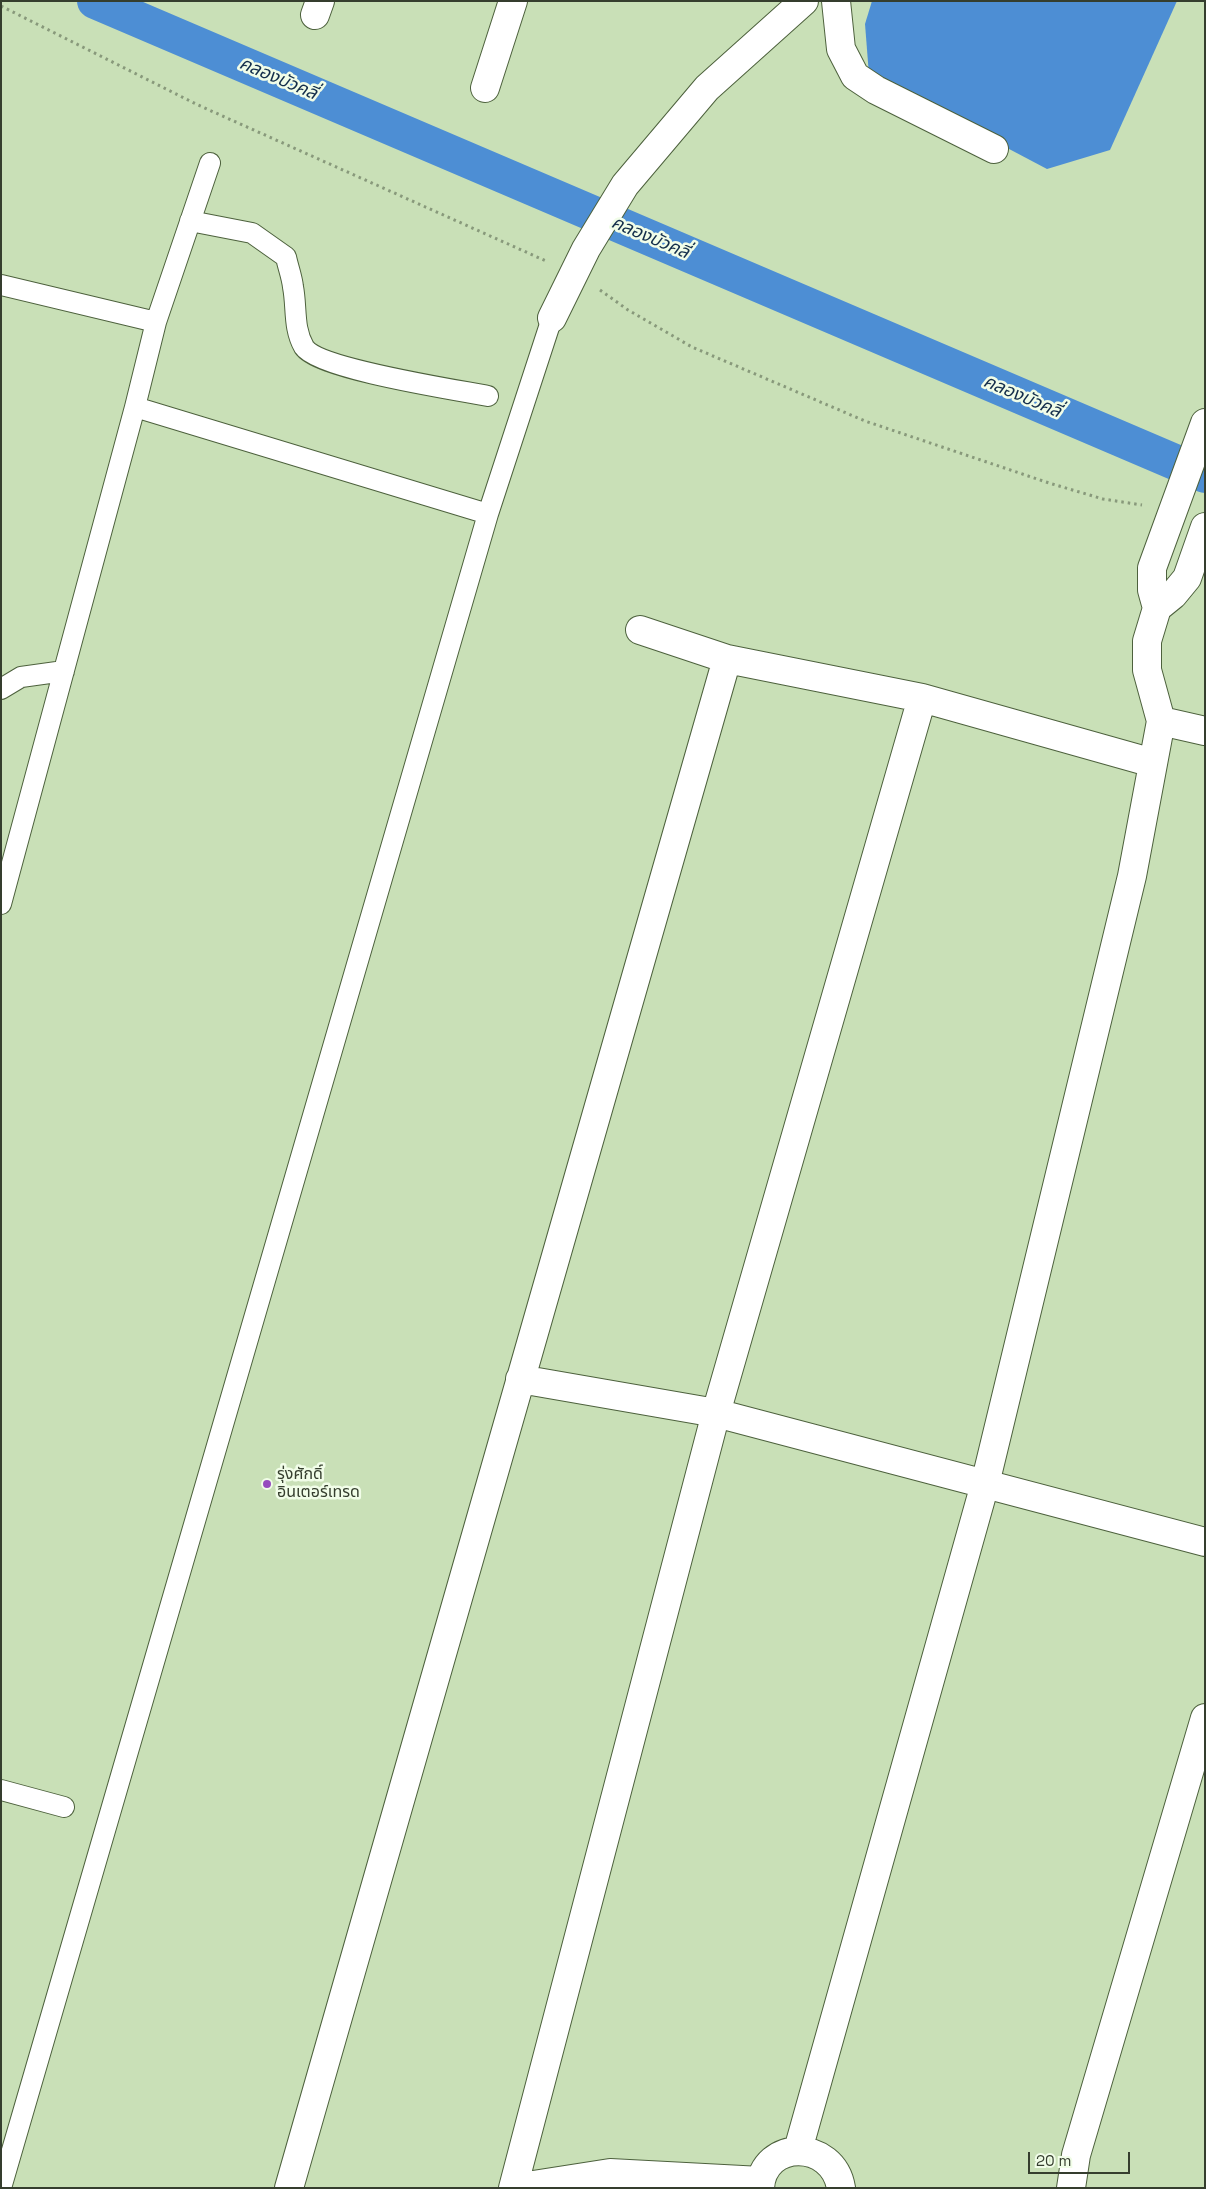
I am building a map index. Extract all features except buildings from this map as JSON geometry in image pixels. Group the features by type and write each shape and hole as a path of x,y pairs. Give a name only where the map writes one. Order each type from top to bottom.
{"street":[{"path":"485,88 513,1"},
{"path":"552,318 586,249 625,185 707,88 804,1"},
{"path":"836,1 841,49 855,76 876,90 994,149"},
{"path":"798,2150 985,1484 1132,876 1161,721 1147,670 1147,641 1157,608 1152,590 1152,568 1204,424"},
{"path":"1157,608 1173,595 1186,578 1205,527"},
{"path":"640,630 727,659 922,698 1153,763"},
{"path":"289,2188 727,659"},
{"path":"841,2188 839,2176 829,2162 815,2153 798,2150 786,2153 774,2160 766,2169 761,2184 610,2173 513,2188 716,1413 922,698"},
{"path":"1161,721 1205,731"},
{"path":"520,1379 716,1413 1205,1542"},
{"path":"1071,2188 1076,2155 1205,1718"}],"lane":[{"path":"1,904 135,407 156,322 210,163"},
{"path":"190,221 252,234 286,257 293,287 296,326 305,348 328,362 374,374 488,396"},
{"path":"1,285 156,322"},
{"path":"2,2188 488,514 552,318"},
{"path":"135,407 488,514"},
{"path":"1,689 21,677 64,671"},
{"path":"1,1790 64,1807"}],"water":[{"path":"872,1 1177,1 1110,150 1047,169 869,75 865,24"}],"waterway":[{"name":"คลองบัวคลี่","path":"95,1 1205,475"}],"place":[{"name":"รุ่งศักดิ์ อินเตอร์เทรด","path":"267,1484"}]}
